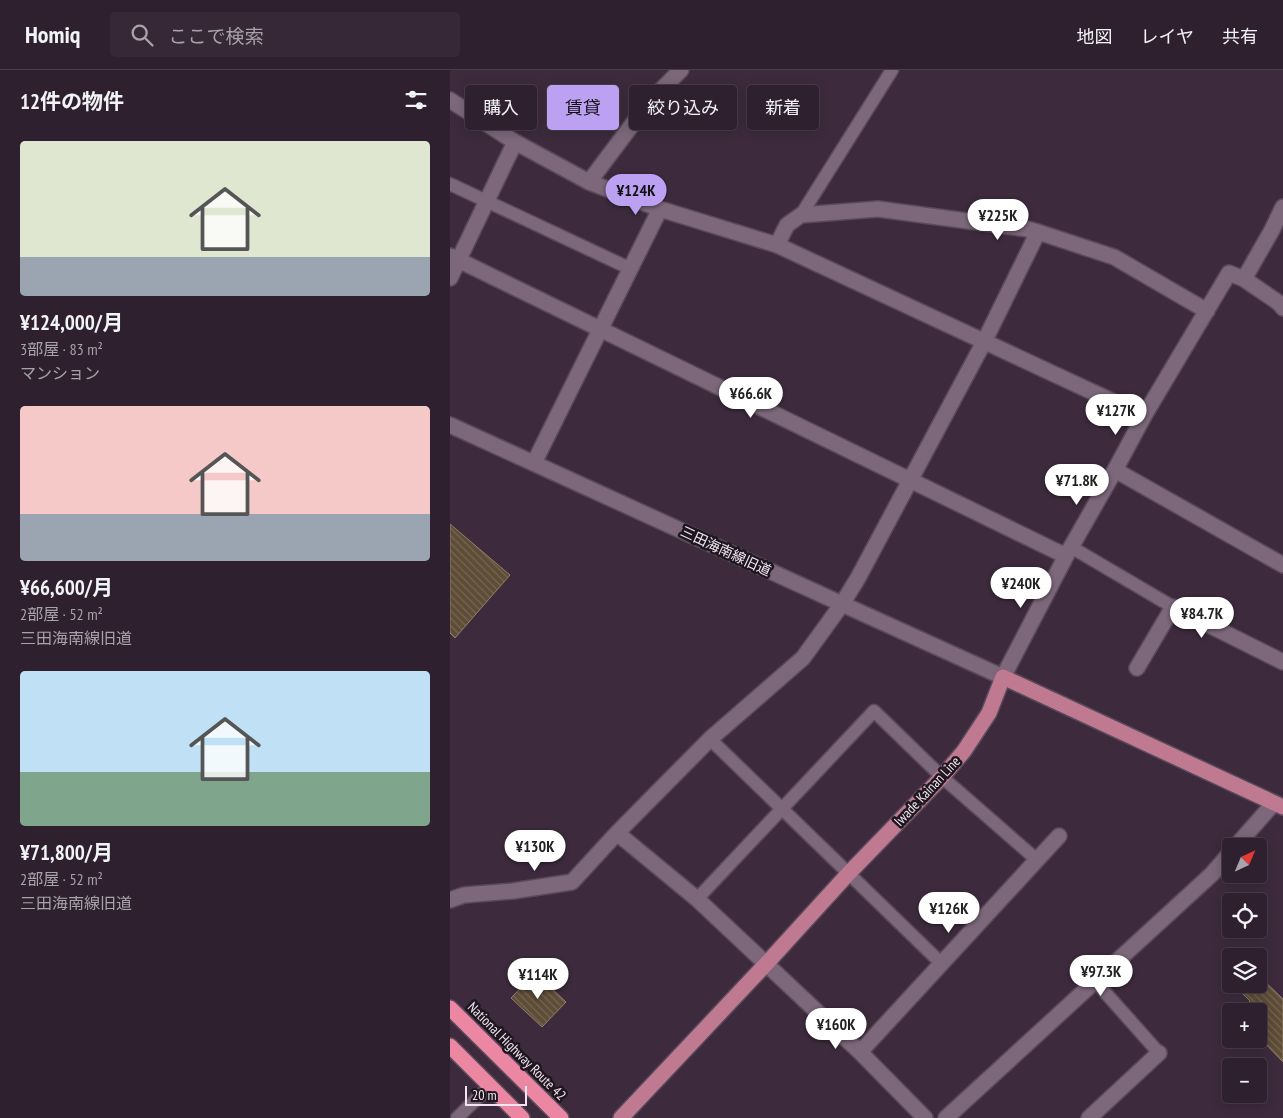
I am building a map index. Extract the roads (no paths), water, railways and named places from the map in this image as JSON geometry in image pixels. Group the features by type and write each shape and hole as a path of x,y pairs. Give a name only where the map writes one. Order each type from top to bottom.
{"highway":[{"name":"National Highway Route 42","path":"450,1008 561,1118"},
{"path":"450,1046 522,1118"}],"main road":[{"name":"Iwade Kainan Line","path":"621,1118 848,874 942,777 964,751 989,713 1003,677"},
{"path":"1003,677 1278,805"}],"street":[{"path":"589,182 650,101 681,70"},
{"path":"450,100 515,142 589,182 660,209 777,244 1144,416"},
{"path":"450,278 454,258 487,201 515,142"},
{"path":"1244,279 1283,207"},
{"path":"534,463 660,209"},
{"path":"777,244 787,225 801,215 878,210 1038,232 1114,257 1207,311"},
{"path":"450,900 464,895 513,891 572,882 617,833 710,739 803,658 842,604 858,578 984,342 1038,232"},
{"path":"454,258 910,480 1069,551"},
{"path":"1003,677 1069,551 1144,416 1229,273 1244,279 1279,303 1283,308"},
{"name":"三田海南線旧道","path":"450,425 1003,677"},
{"path":"1115,470 1283,565"},
{"path":"1137,668 1173,608 1283,662"},
{"path":"1244,838 1278,805"},
{"path":"617,833 697,899 860,1052 925,1118"},
{"path":"860,1052 1059,836"},
{"path":"946,1118 1212,874 1222,862"},
{"path":"1089,1118 1159,1053"}],"lane":[{"path":"801,215 892,70"},
{"path":"450,184 631,269"},
{"path":"1069,551 1173,608"},
{"path":"697,899 874,711 942,777 1037,860"},
{"path":"710,739 942,964"},
{"path":"1095,982 1159,1053"},
{"path":"457,1118 490,1086"}]}
